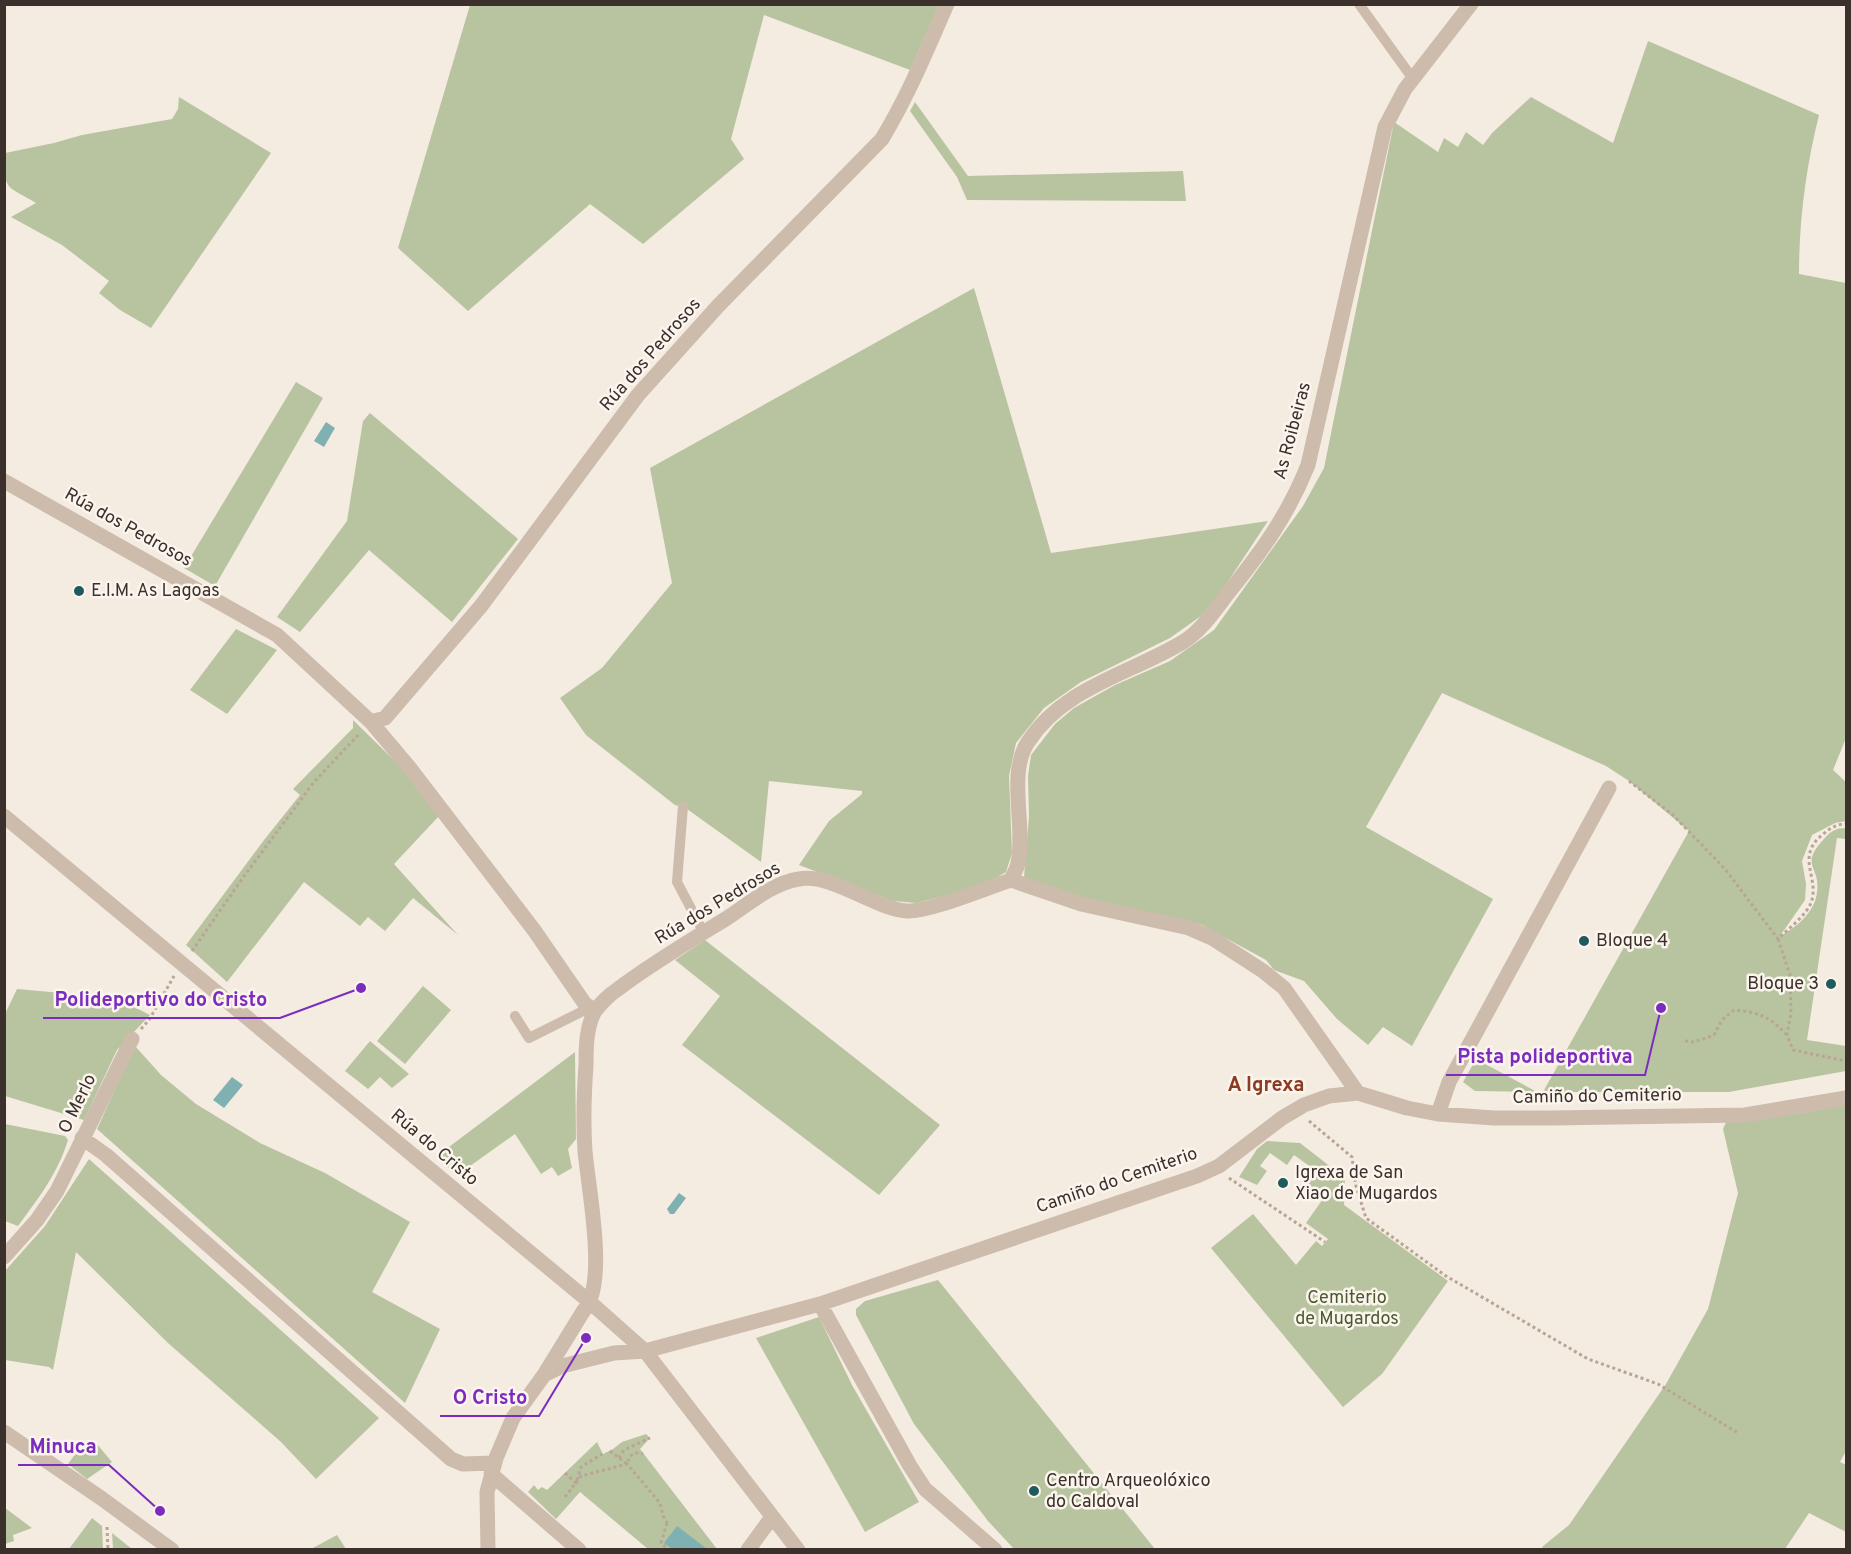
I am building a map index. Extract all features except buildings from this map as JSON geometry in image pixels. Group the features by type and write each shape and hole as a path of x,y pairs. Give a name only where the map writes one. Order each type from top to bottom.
{"street":[{"name":"Rúa dos Pedrosos","path":"370,722 385,718 481,606 638,395 718,306 882,139 915,78 947,4"},
{"name":"As Roibeiras","path":"1011,880 1018,864 1021,832 1018,781 1027,743 1052,713 1087,688 1184,641 1206,621 1282,520 1296,495 1308,465 1385,127 1405,89 1471,4"},
{"name":"Rúa dos Pedrosos","path":"4,481 277,634 370,722 409,767 534,930 585,1004 595,1011 616,990 704,933 782,884 801,878 826,881 882,904 907,911 939,904 1011,880"},
{"path":"1438,1114 1449,1082 1609,788"},
{"name":"Rúa do Cristo","path":"4,816 591,1302 645,1351 798,1550"},
{"path":"1011,880 1081,904 1189,928 1212,938 1263,971 1284,988 1358,1093"},
{"path":"488,1550 487,1492 493,1469 513,1418 591,1302 596,1268 585,1149 584,1104 586,1050 595,1011"},
{"name":"O Merlo","path":"4,1257 37,1220 57,1191 132,1039"},
{"name":"Camiño do Cemiterio","path":"544,1375 562,1366 614,1353 645,1351 820,1304 1197,1176 1219,1166 1295,1110 1329,1096 1358,1093 1407,1108 1438,1114 1552,1118 1745,1115 1846,1098"},
{"path":"82,1138 106,1155 451,1459 463,1464 493,1469 579,1550"},
{"path":"820,1304 925,1489 995,1550"},
{"path":"4,1432 101,1498 167,1548"},
{"path":"748,1550 772,1517"}],"lane":[{"path":"1359,4 1413,79"},
{"path":"683,806 676,882 704,933"},
{"path":"515,1016 529,1038 583,1011 595,1011"}],"path":[{"path":"132,1039 149,1020 182,965 314,782 370,722"},
{"path":"1629,781 1673,815 1725,869 1778,939 1790,975 1791,1013 1787,1035"},
{"path":"1778,939 1800,919 1811,904 1814,889 1809,870 1809,853 1816,840 1831,827 1846,824"},
{"path":"1685,1041 1694,1041 1714,1035 1722,1020 1734,1010 1755,1012 1775,1022 1787,1035 1793,1050 1846,1060"},
{"path":"1295,1110 1352,1157 1356,1186 1366,1218 1446,1275 1588,1359 1658,1384 1738,1433"},
{"path":"1228,1178 1325,1242"},
{"path":"619,1458 624,1450 650,1438"},
{"path":"610,1451 627,1464 660,1503 663,1516 668,1524 661,1543 669,1550"},
{"path":"627,1464 630,1456 636,1453 644,1454"},
{"path":"576,1483 581,1467 602,1454"},
{"path":"565,1497 581,1476 627,1464"},
{"path":"565,1473 576,1483"},
{"path":"107,1527 108,1550"}],"green space":[{"path":"470,5 939,5 910,70 764,15 731,139 744,159 643,244 590,204 468,311 398,248"},
{"path":"1648,41 1819,115 1804,194 1799,274 1846,283 1846,738 1833,770 1846,782 1846,821 1835,823 1812,835 1802,861 1806,884 1805,900 1780,936 1799,923 1809,912 1816,899 1817,884 1812,856 1816,849 1831,832 1846,828 1846,839 1837,838 1807,1040 1846,1046 1846,1071 1729,1092 1543,1092 1689,831 1629,781 1606,766 1442,693 1366,827 1493,899 1412,1046 1383,1027 1368,1045 1337,1019 1304,981 1274,970 1266,960 1202,925 1067,896 1024,877 1029,816 1028,776 1031,755 1055,724 1074,708 1115,685 1170,661 1214,630 1303,506 1324,468 1394,122 1438,152 1444,138 1458,147 1466,132 1483,145 1492,133 1531,97 1613,143"},
{"path":"179,97 271,153 151,328 120,310 99,293 109,281 62,245 11,217 36,203 8,186 5,175 5,153 82,135 172,119 178,109"},
{"path":"915,102 968,176 1183,171 1186,201 967,200 957,177 910,111"},
{"path":"974,288 1051,553 1268,521 1221,592 1201,616 1170,638 1081,682 1044,708 1016,743 1009,776 1012,853 1006,872 989,882 946,896 916,903 893,901 799,865 829,821 862,794 862,791 769,781 761,862 687,809 675,805 586,735 560,698 602,668 672,583 650,468"},
{"path":"296,382 323,398 215,586 184,568"},
{"path":"370,413 518,539 452,622 369,550 300,632 277,617 347,521 363,421"},
{"path":"236,629 277,650 227,714 190,690"},
{"path":"353,720 405,771 439,816 394,864 458,935 413,898 385,931 368,917 360,926 304,882 227,982 186,945 300,795 293,789 353,728"},
{"path":"705,940 940,1125 879,1195 682,1045 720,996 675,960"},
{"path":"423,986 451,1010 405,1064 377,1041"},
{"path":"17,989 122,1001 150,1015 117,1050 84,1120 5,1096 4,1016"},
{"path":"370,1041 409,1074 392,1088 380,1077 368,1089 345,1071"},
{"path":"135,1046 161,1075 196,1104 260,1143 325,1173 410,1222 372,1292 440,1329 405,1403 97,1129"},
{"path":"575,1052 576,1139 568,1149 572,1168 558,1176 552,1167 541,1174 515,1134 456,1176 437,1156"},
{"path":"1476,1059 1537,1092 1475,1091 1463,1082"},
{"path":"1846,1105 1846,1451 1840,1462 1846,1465 1846,1532 1809,1513 1785,1549 1544,1550 1542,1547 1569,1525 1666,1384 1708,1309 1738,1193 1723,1129 1727,1120 1801,1113"},
{"path":"5,1124 65,1136 68,1140 53,1175 18,1226 5,1221"},
{"name":"Cemiterio de Mugardos","path":"1267,1141 1300,1143 1345,1178 1344,1205 1448,1281 1382,1374 1343,1407 1211,1248 1253,1214 1296,1265 1316,1241 1322,1246 1328,1239 1306,1223 1325,1196 1304,1181 1312,1168 1294,1155 1287,1165 1270,1153 1260,1166 1267,1171 1257,1185 1239,1177 1257,1149"},
{"path":"89,1159 379,1418 316,1479 281,1442 168,1343 76,1252 53,1370 49,1367 5,1360 5,1271 45,1226"},
{"path":"938,1280 1155,1549 1014,1549 988,1521 914,1424 856,1315 856,1309 865,1301"},
{"path":"819,1317 852,1385 919,1502 865,1532 756,1338"},
{"path":"646,1434 650,1438 640,1449 717,1549 648,1549 580,1492 556,1519 528,1492 534,1485 538,1490 542,1487 547,1490 597,1442 603,1454 622,1442"},
{"path":"96,1443 112,1462 87,1479 68,1464 82,1445 89,1451"},
{"path":"5,1508 32,1528 13,1535 14,1541 5,1544"},
{"path":"92,1518 102,1526 103,1549 69,1549"},
{"path":"112,1533 132,1549 113,1549"},
{"path":"337,1535 346,1549 311,1549"}],"water":[{"path":"326,422 335,428 324,447 314,441"},
{"path":"232,1077 243,1085 224,1108 213,1100"},
{"path":"679,1193 686,1198 674,1214 670,1214 667,1209"},
{"path":"677,1526 707,1549 672,1549 664,1543"}],"place":[{"name":"E.I.M. As Lagoas","path":"79,591"},
{"name":"Bloque 4","path":"1584,941"},
{"name":"Bloque 3","path":"1831,984"},
{"name":"Polideportivo do Cristo","path":"361,988"},
{"name":"Pista polideportiva","path":"1661,1008"},
{"name":"Igrexa de San Xiao de Mugardos","path":"1283,1183"},
{"name":"O Cristo","path":"586,1338"},
{"name":"Centro Arqueolóxico do Caldoval","path":"1034,1491"},
{"name":"Minuca","path":"160,1511"}],"district":[{"name":"A Igrexa","path":"1266,1086"}]}
